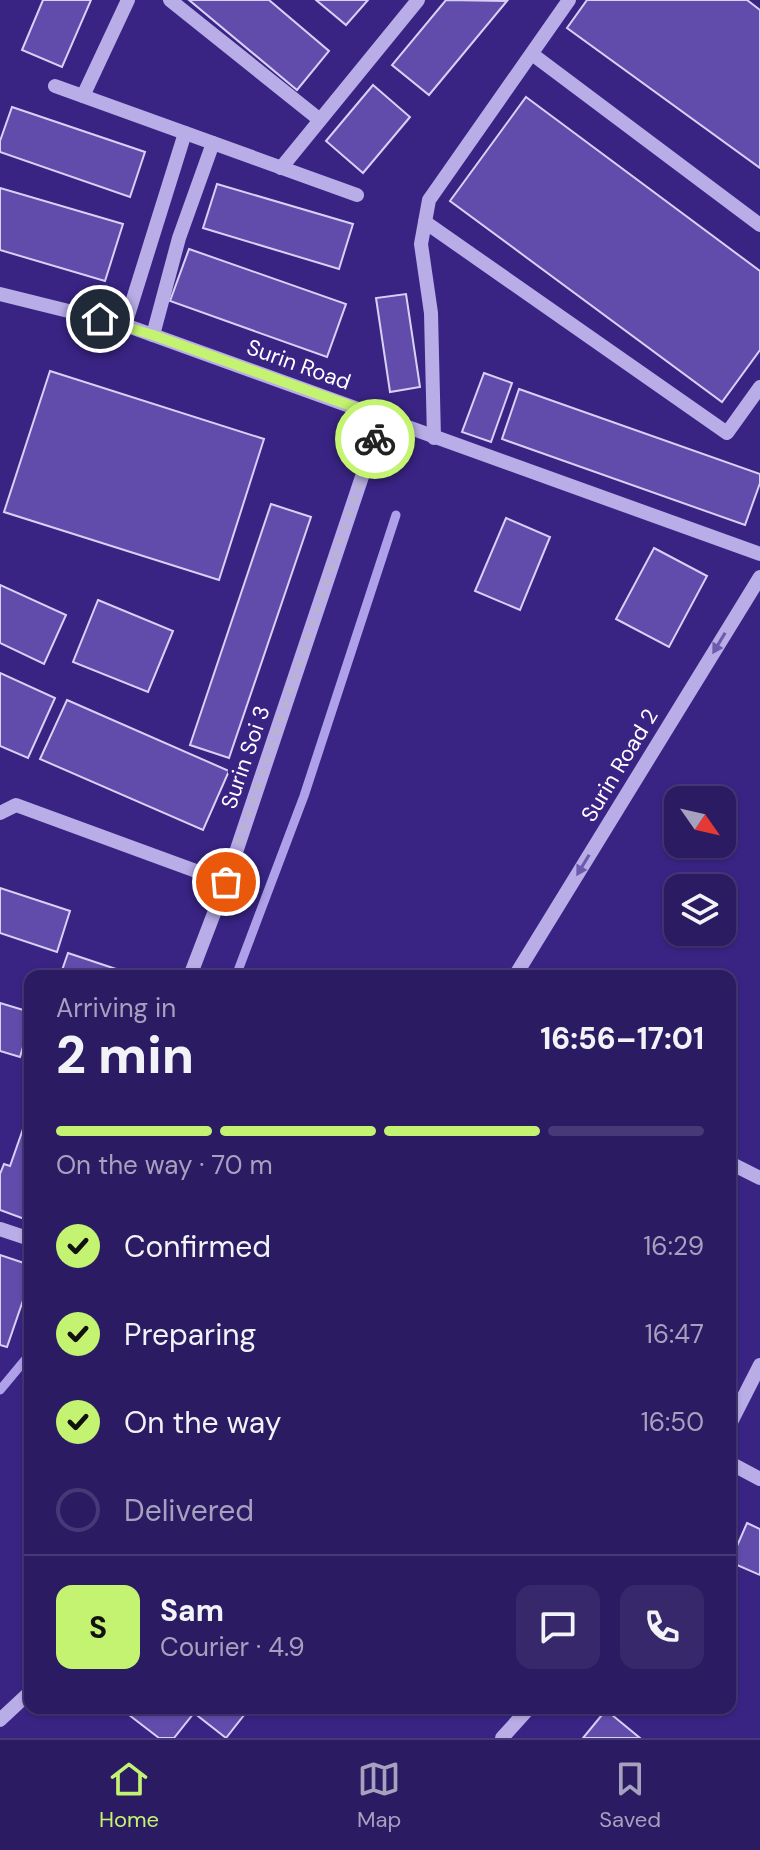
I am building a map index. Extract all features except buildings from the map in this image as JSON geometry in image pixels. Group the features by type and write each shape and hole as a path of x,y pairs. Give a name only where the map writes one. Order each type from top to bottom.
{"street":[{"path":"83,96 128,0"},
{"path":"170,0 320,120"},
{"path":"281,168 418,0"},
{"path":"434,438 431,313 421,244 429,200 569,0"},
{"path":"532,54 760,225"},
{"path":"55,86 357,195"},
{"path":"125,325 185,133"},
{"path":"153,335 179,238 213,143"},
{"path":"425,222 727,433 760,387"},
{"name":"Surin Road","path":"0,294 125,325 760,554"},
{"name":"Surin Soi 3","path":"192,970 226,882 382,417"},
{"name":"Surin Road 2","path":"519,970 760,577"},
{"path":"0,813 16,805 226,882"},
{"path":"736,1166 760,1178"},
{"path":"0,1229 24,1237"},
{"path":"736,1412 760,1365"},
{"path":"736,1466 760,1479"},
{"path":"0,1720 24,1698"},
{"path":"502,1738 524,1714"}],"waterway":[{"path":"238,970 304,796 396,515"},
{"path":"0,1390 24,1361"}],"way so far":[{"path":"226,882 375,439"}],"route":[{"path":"100,319 125,325 382,417 375,439"}]}
